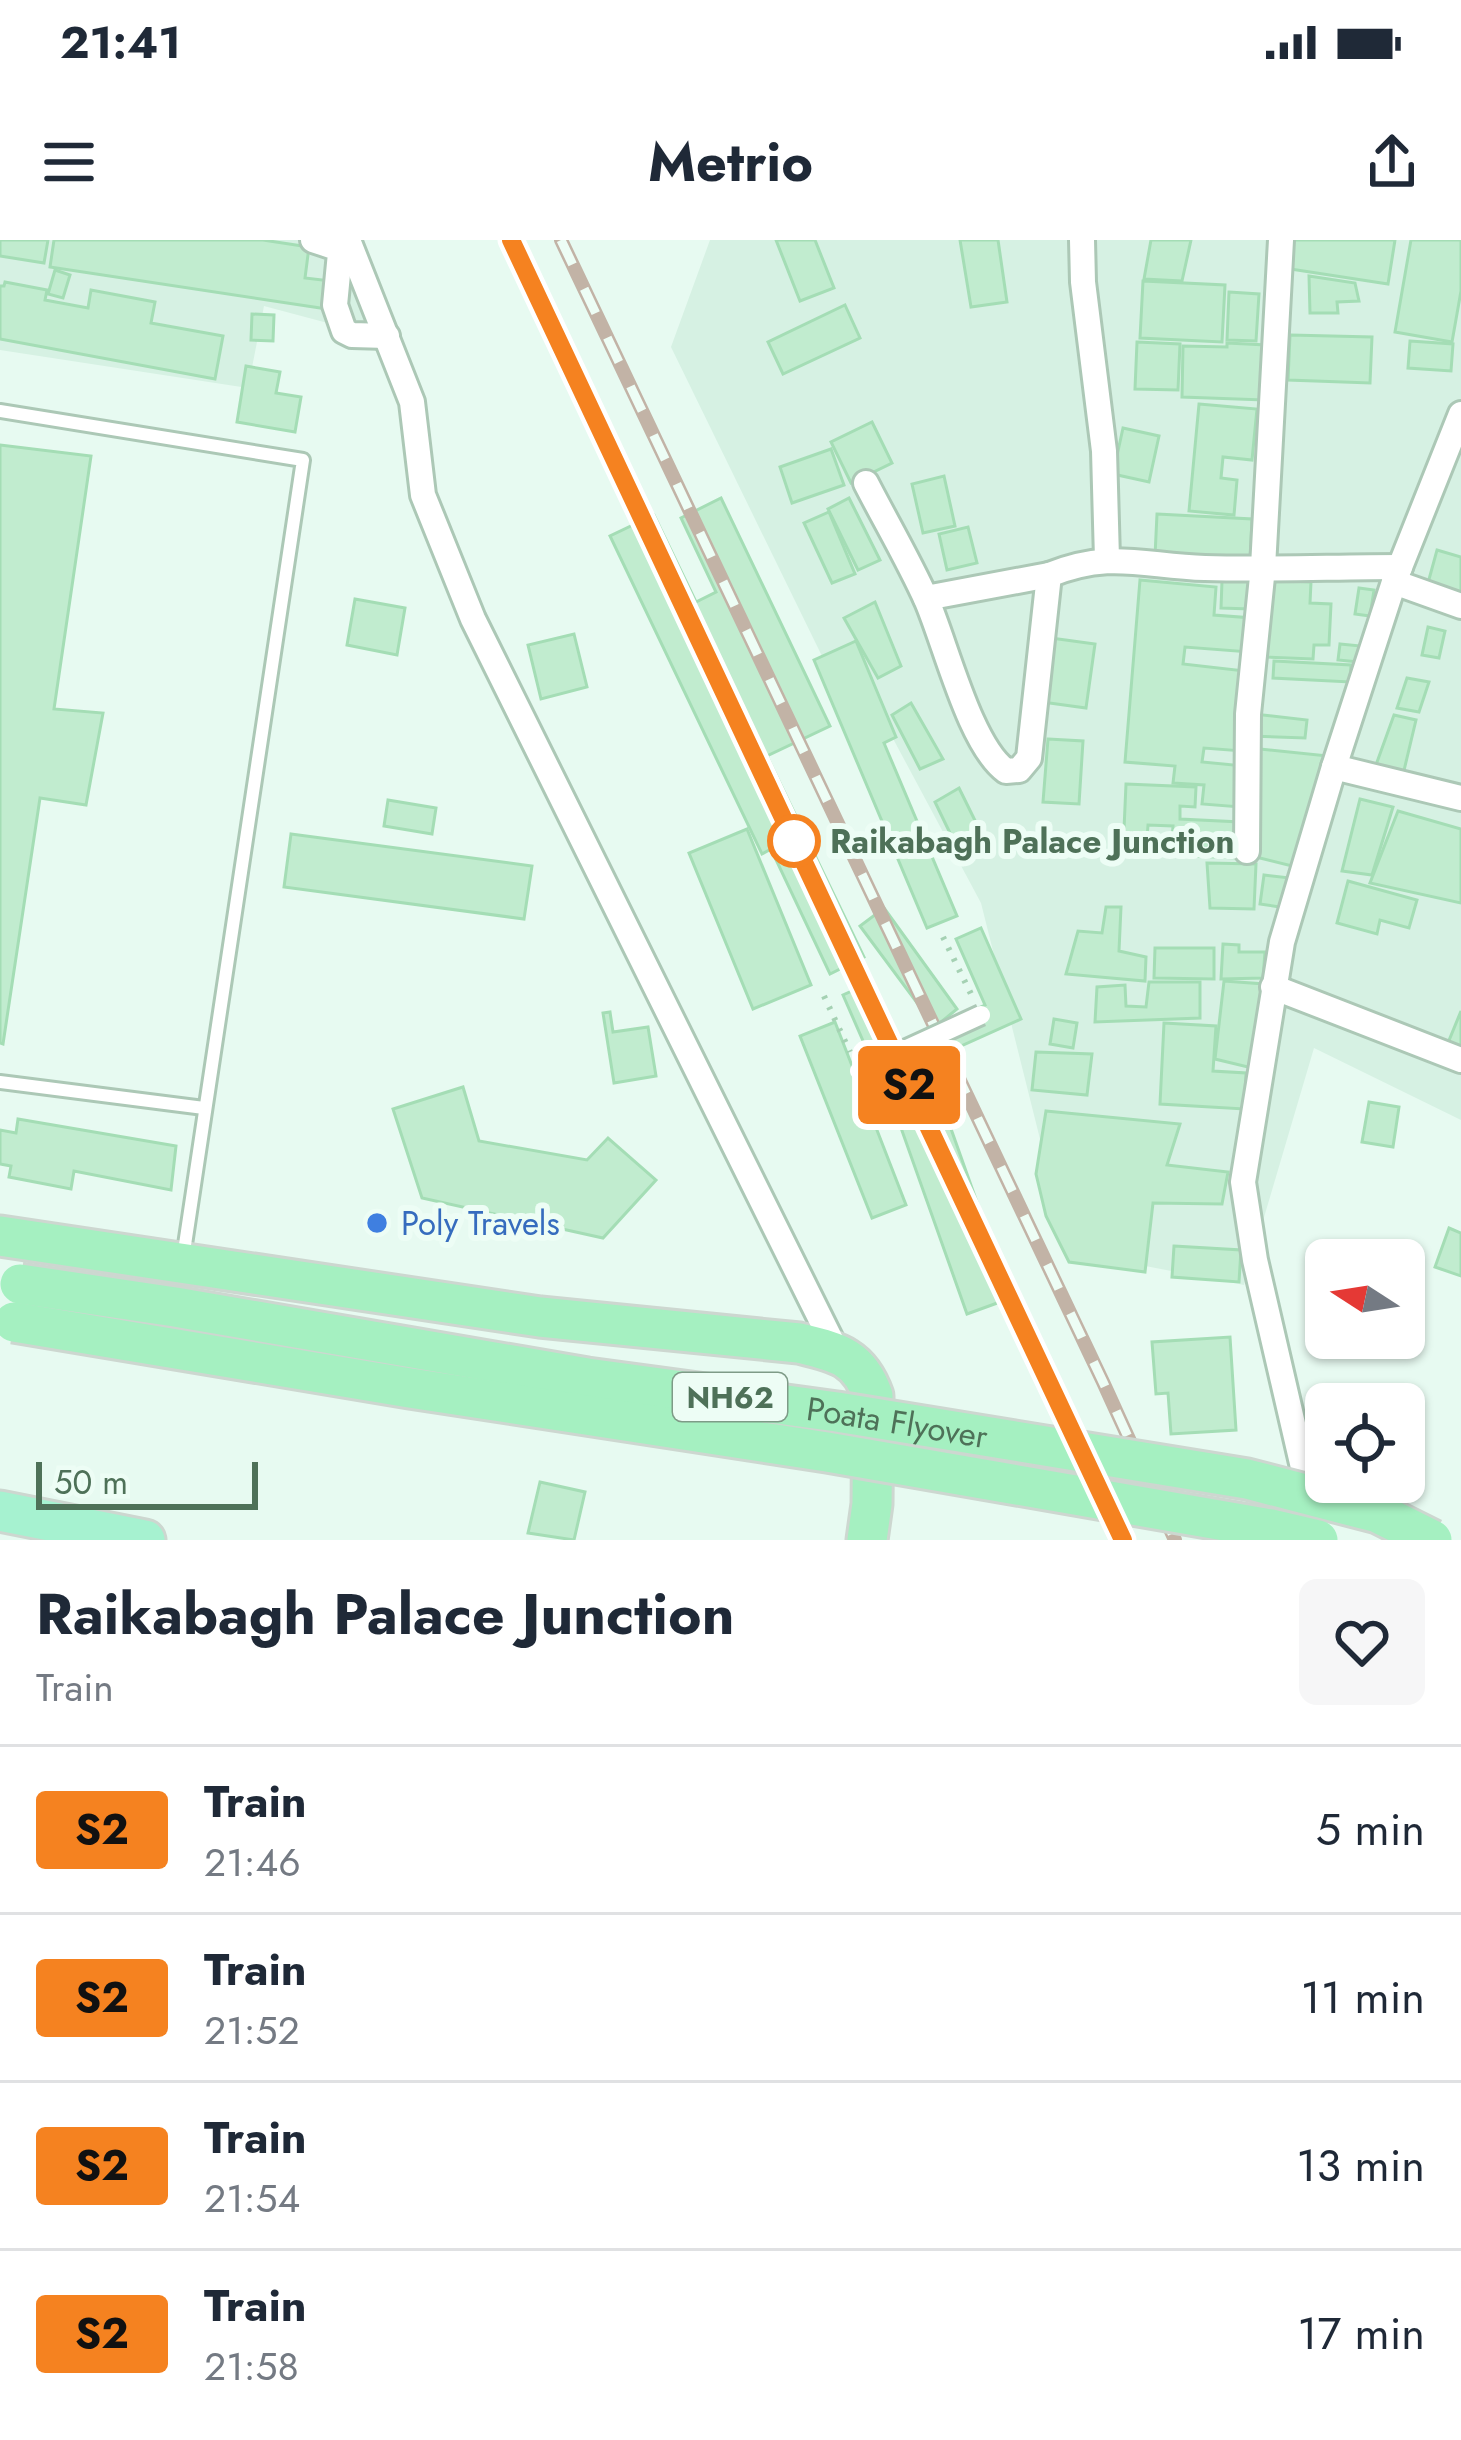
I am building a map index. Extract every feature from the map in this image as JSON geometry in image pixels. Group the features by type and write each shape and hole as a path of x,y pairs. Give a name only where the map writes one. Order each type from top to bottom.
{"highway":[{"path":"0,1236 540,1317 799,1343 837,1352 858,1367 873,1396 867,1540"},
{"name":"Poata Flyover","path":"8,1302 410,1388 826,1453 1319,1540"},
{"name":"Poata Flyover","path":"8,1302 175,1307 587,1378 837,1412 1247,1479 1378,1513 1434,1539"}],"main road":[{"path":"0,1510 145,1540"}],"street":[{"path":"314,240 340,253 334,305 344,332 387,336"},
{"path":"348,240 412,402 423,495 473,619 837,1352"},
{"path":"1082,240 1104,451 1107,559"},
{"path":"1247,851 1248,714 1263,567 1281,240"},
{"path":"1319,1540 1243,1182 1282,942 1397,574 1461,414"},
{"path":"866,483 926,598 980,741 1006,771 1019,770 1029,758 1049,574"},
{"path":"926,598 1107,559 1203,568 1397,574 1461,606"},
{"path":"1334,767 1461,798"},
{"path":"1273,987 1461,1060"},
{"path":"860,1071 981,1016"}],"lane":[{"path":"0,411 303,460 182,1265"},
{"path":"0,1082 204,1108"}],"path":[{"path":"943,937 981,1016"},
{"path":"824,996 860,1071"}],"shaded area":[{"path":"0,240 352,240 399,342 264,306 248,388 0,350"},
{"path":"710,240 1461,240 1461,1120 1314,1048 1244,1285 1083,1254 1053,1191 981,903 867,690 840,693 671,347"}],"building":[{"path":"0,240 48,240 44,263 0,256"},
{"path":"54,240 263,240 309,247 305,278 331,281 327,309 50,267"},
{"path":"776,240 815,240 834,288 800,301"},
{"path":"960,240 998,240 1007,302 971,307"},
{"path":"1151,240 1191,240 1182,281 1144,279"},
{"path":"1288,240 1395,240 1388,284 1284,268"},
{"path":"1411,240 1461,240 1461,291 1452,342 1395,332"},
{"path":"55,270 70,275 63,298 48,294"},
{"path":"1309,276 1355,283 1359,301 1337,302 1338,313 1310,313"},
{"path":"1143,281 1225,285 1222,342 1140,338"},
{"path":"5,282 47,290 45,300 88,308 91,290 155,302 151,323 223,336 215,379 0,339 0,286"},
{"path":"1229,292 1259,294 1256,341 1227,340"},
{"path":"845,305 860,338 783,374 768,342"},
{"path":"252,314 274,315 273,341 251,340"},
{"path":"1290,335 1372,337 1370,383 1288,380"},
{"path":"1410,341 1453,344 1451,371 1408,368"},
{"path":"1137,342 1180,344 1178,390 1135,389"},
{"path":"1227,343 1266,345 1264,400 1182,397 1183,346 1227,347"},
{"path":"246,366 280,372 276,393 301,397 295,432 237,422"},
{"path":"1199,404 1257,409 1252,460 1223,457 1221,478 1237,480 1234,515 1189,511"},
{"path":"872,422 892,463 851,483 831,442"},
{"path":"1123,428 1159,436 1149,482 1113,474"},
{"path":"0,445 91,456 54,709 103,713 86,805 40,798 3,1044 0,1043"},
{"path":"831,449 844,485 792,503 780,467"},
{"path":"944,476 955,526 923,533 912,484"},
{"path":"721,498 830,726 767,756 864,957 830,974 771,849 762,854 610,536 654,515 696,602 716,592 681,518"},
{"path":"849,498 880,560 858,570 828,509"},
{"path":"829,512 855,574 832,583 804,523"},
{"path":"1157,514 1252,519 1250,561 1155,556"},
{"path":"968,527 977,563 947,570 939,534"},
{"path":"1437,550 1461,557 1461,592 1428,583"},
{"path":"1140,580 1216,587 1214,615 1252,618 1249,652 1185,647 1183,664 1245,671 1242,751 1204,748 1202,762 1244,766 1240,807 1202,804 1204,785 1173,783 1175,766 1125,762"},
{"path":"1271,580 1311,582 1310,603 1331,604 1329,645 1314,645 1313,659 1266,657"},
{"path":"1222,581 1250,581 1250,609 1221,608"},
{"path":"1359,588 1374,590 1370,616 1355,614"},
{"path":"355,599 405,608 397,655 347,645"},
{"path":"875,602 901,666 878,678 844,618"},
{"path":"1428,627 1445,631 1439,658 1422,655"},
{"path":"574,634 587,687 541,699 528,645"},
{"path":"1051,638 1095,644 1086,708 1042,702"},
{"path":"856,641 896,737 884,743 957,916 927,928 814,660"},
{"path":"1340,644 1361,646 1359,662 1338,660"},
{"path":"1274,661 1351,665 1350,682 1273,678"},
{"path":"1407,678 1429,682 1419,712 1397,708"},
{"path":"911,703 943,759 920,769 892,715"},
{"path":"1254,714 1307,720 1305,738 1250,736"},
{"path":"1394,715 1416,720 1401,783 1372,776"},
{"path":"1048,739 1083,741 1079,804 1043,802"},
{"path":"1260,749 1328,756 1292,866 1252,856"},
{"path":"1126,784 1196,787 1195,807 1180,806 1180,819 1240,822 1238,858 1171,855 1173,826 1148,825 1146,853 1123,852"},
{"path":"959,788 989,849 965,864 935,802"},
{"path":"1360,799 1393,807 1372,875 1342,871"},
{"path":"388,800 436,808 432,834 384,826"},
{"path":"1398,811 1461,829 1461,903 1370,883"},
{"path":"747,829 811,985 753,1009 689,853"},
{"path":"291,834 532,866 524,919 284,887"},
{"path":"1207,863 1256,864 1254,909 1210,908"},
{"path":"1264,875 1290,878 1286,908 1260,904"},
{"path":"1348,881 1417,900 1409,928 1380,920 1377,934 1337,923"},
{"path":"1106,907 1121,907 1119,951 1146,957 1145,981 1066,974 1078,931 1102,933"},
{"path":"884,908 957,1009 935,1027 860,926"},
{"path":"981,928 1021,1019 881,1082 843,995 872,982 899,1043 985,1005 956,939"},
{"path":"1223,944 1239,945 1239,952 1265,952 1263,978 1221,979"},
{"path":"1155,948 1214,948 1214,979 1154,978"},
{"path":"1224,981 1264,984 1256,1069 1215,1059"},
{"path":"1149,982 1200,982 1200,1018 1095,1022 1097,987 1125,985 1126,1006 1146,1007"},
{"path":"1461,1011 1461,1048 1448,1043"},
{"path":"610,1012 613,1032 648,1027 656,1076 614,1083 603,1013"},
{"path":"1054,1019 1077,1023 1073,1048 1050,1044"},
{"path":"835,1022 906,1205 872,1218 800,1036"},
{"path":"1164,1023 1216,1026 1213,1071 1246,1073 1244,1109 1160,1104"},
{"path":"1036,1052 1092,1054 1087,1095 1032,1090"},
{"path":"463,1087 479,1141 587,1160 608,1138 656,1180 603,1238 422,1198 393,1109"},
{"path":"939,1095 1011,1298 967,1314 895,1111"},
{"path":"1369,1102 1399,1107 1393,1147 1362,1142"},
{"path":"1046,1111 1180,1124 1167,1165 1228,1172 1222,1204 1153,1203 1145,1272 1069,1262 1046,1216 1036,1174"},
{"path":"18,1119 176,1146 171,1190 74,1171 71,1189 9,1177 11,1166 0,1164 0,1130 16,1133"},
{"path":"1449,1228 1461,1233 1461,1276 1435,1267"},
{"path":"1174,1246 1241,1250 1239,1282 1172,1277"},
{"path":"1230,1337 1236,1430 1171,1434 1168,1393 1156,1394 1152,1342"},
{"path":"540,1482 585,1492 574,1540 528,1533"}],"railway":[{"path":"511,240 1123,1540"},
{"path":"561,240 1175,1540"}],"train":[{"name":"S2","path":"511,240 1123,1540"}],"place":[{"name":"Raikabagh Palace Junction","path":"794,841"},
{"name":"Poly Travels","path":"377,1223"}]}
